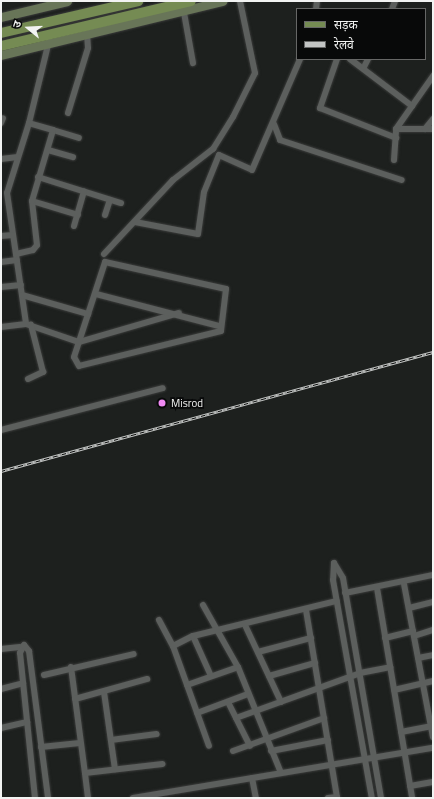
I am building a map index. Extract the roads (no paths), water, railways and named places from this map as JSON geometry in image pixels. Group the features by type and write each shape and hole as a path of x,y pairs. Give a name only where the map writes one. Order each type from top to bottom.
{"main road":[{"path":"1,33 138,1"},
{"path":"1,46 50,39 87,31 186,5"}],"street":[{"path":"1,17 67,1"},
{"path":"193,63 186,5 222,1"},
{"path":"104,254 173,180 213,149 255,73 240,1"},
{"path":"68,112 88,48 87,31"},
{"path":"1,55 50,39"},
{"path":"28,379 43,372 28,324 13,235 4,193 30,123 50,39"},
{"path":"135,222 198,234 204,192 218,155 252,170 274,124 300,60"},
{"path":"337,60 320,108 396,138"},
{"path":"352,60 364,67 412,106"},
{"path":"364,67 368,60"},
{"path":"394,160 396,129 433,76"},
{"path":"426,129 433,119"},
{"path":"30,123 79,138"},
{"path":"274,124 280,140 402,180"},
{"path":"396,129 433,129"},
{"path":"1,262 33,250 37,245 32,201 53,130"},
{"path":"48,150 73,157"},
{"path":"1,159 18,157"},
{"path":"38,177 121,203"},
{"path":"74,226 84,191"},
{"path":"105,215 110,200"},
{"path":"32,201 78,215"},
{"path":"1,236 13,235"},
{"path":"105,262 226,289 219,326 221,331 79,366 74,357 96,294 105,262"},
{"path":"1,287 21,284"},
{"path":"96,294 179,313 219,326"},
{"path":"22,295 88,314"},
{"path":"1,327 28,324 79,342 179,313"},
{"path":"1,430 163,388"},
{"path":"372,798 337,600 334,563 345,593 381,798"},
{"path":"345,593 404,584 433,575"},
{"path":"404,584 433,737"},
{"path":"377,588 401,732 406,752 412,798"},
{"path":"173,646 193,636 306,610 337,600"},
{"path":"408,608 433,602"},
{"path":"203,605 238,667 253,711 267,739 281,773"},
{"path":"306,610 337,797 328,798"},
{"path":"159,620 173,646 210,746"},
{"path":"245,625 281,702"},
{"path":"385,638 433,630"},
{"path":"193,636 211,676"},
{"path":"258,652 311,638"},
{"path":"1,649 20,647 24,645 29,651 48,798"},
{"path":"20,647 36,798"},
{"path":"44,675 71,667 134,654"},
{"path":"418,658 433,655"},
{"path":"269,676 315,663"},
{"path":"71,667 88,798"},
{"path":"187,685 238,667"},
{"path":"236,718 350,676 390,667"},
{"path":"75,698 104,692 147,679"},
{"path":"394,690 433,682"},
{"path":"1,689 23,683"},
{"path":"104,692 115,769"},
{"path":"197,713 248,694"},
{"path":"228,702 250,746"},
{"path":"233,751 324,718"},
{"path":"1,728 27,722"},
{"path":"401,732 432,726"},
{"path":"111,740 157,734"},
{"path":"271,751 328,740"},
{"path":"41,748 80,743"},
{"path":"133,798 168,795 252,778 365,758 433,748"},
{"path":"85,773 162,764"},
{"path":"252,778 256,798"},
{"path":"410,786 433,782"}],"railway":[{"path":"1,471 433,352"}],"place":[{"name":"Misrod","path":"162,403"}]}
